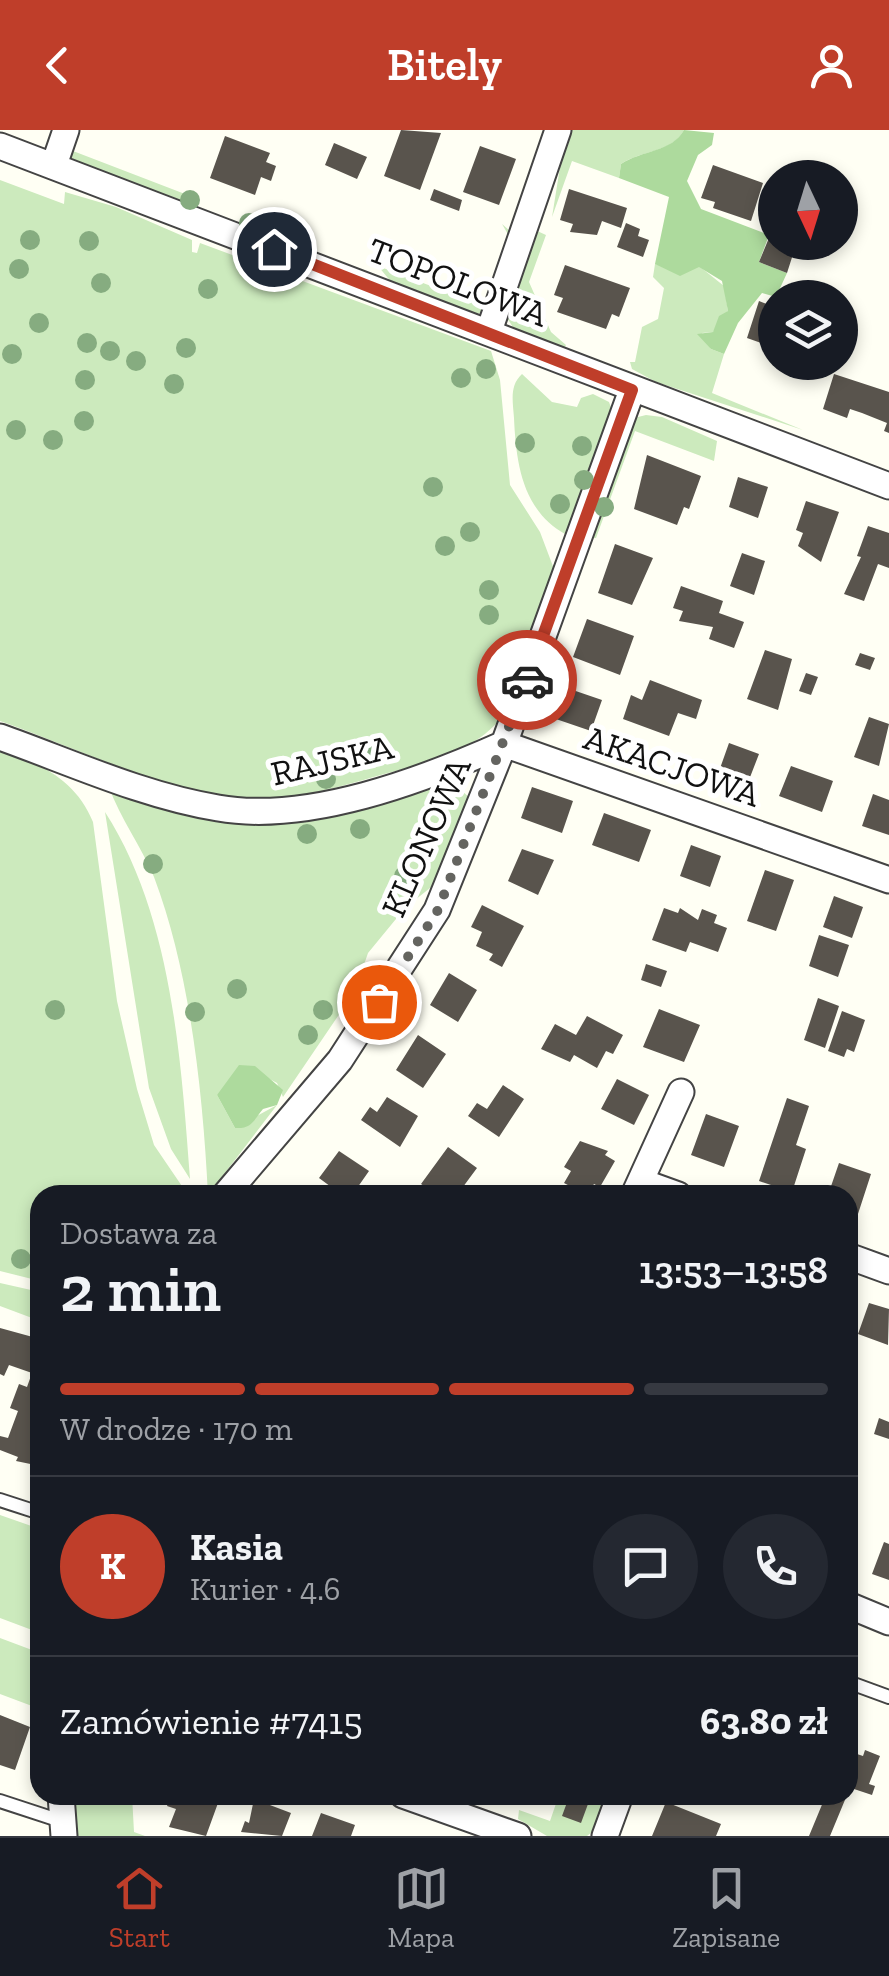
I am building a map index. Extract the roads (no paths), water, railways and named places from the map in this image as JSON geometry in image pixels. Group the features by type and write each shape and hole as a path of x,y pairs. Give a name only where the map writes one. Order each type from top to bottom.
{"street":[{"path":"54,165 66,130"},
{"path":"489,331 558,130"},
{"name":"TOPOLOWA","path":"0,146 889,486"},
{"path":"504,744 632,390"},
{"name":"RAJSKA","path":"0,737 217,808 272,812 333,803 504,744"},
{"name":"AKACJOWA","path":"504,744 889,880"},
{"name":"KLONOWA","path":"234,1185 340,1060 438,910 504,744"},
{"path":"639,1185 681,1092"},
{"path":"858,1260 889,1271"},
{"path":"858,1609 889,1622"},
{"path":"431,1805 518,1836"},
{"path":"605,1836 616,1805"}],"lane":[{"path":"0,1500 30,1510"},
{"path":"858,1686 889,1697"},
{"path":"0,1801 62,1817"}]}
